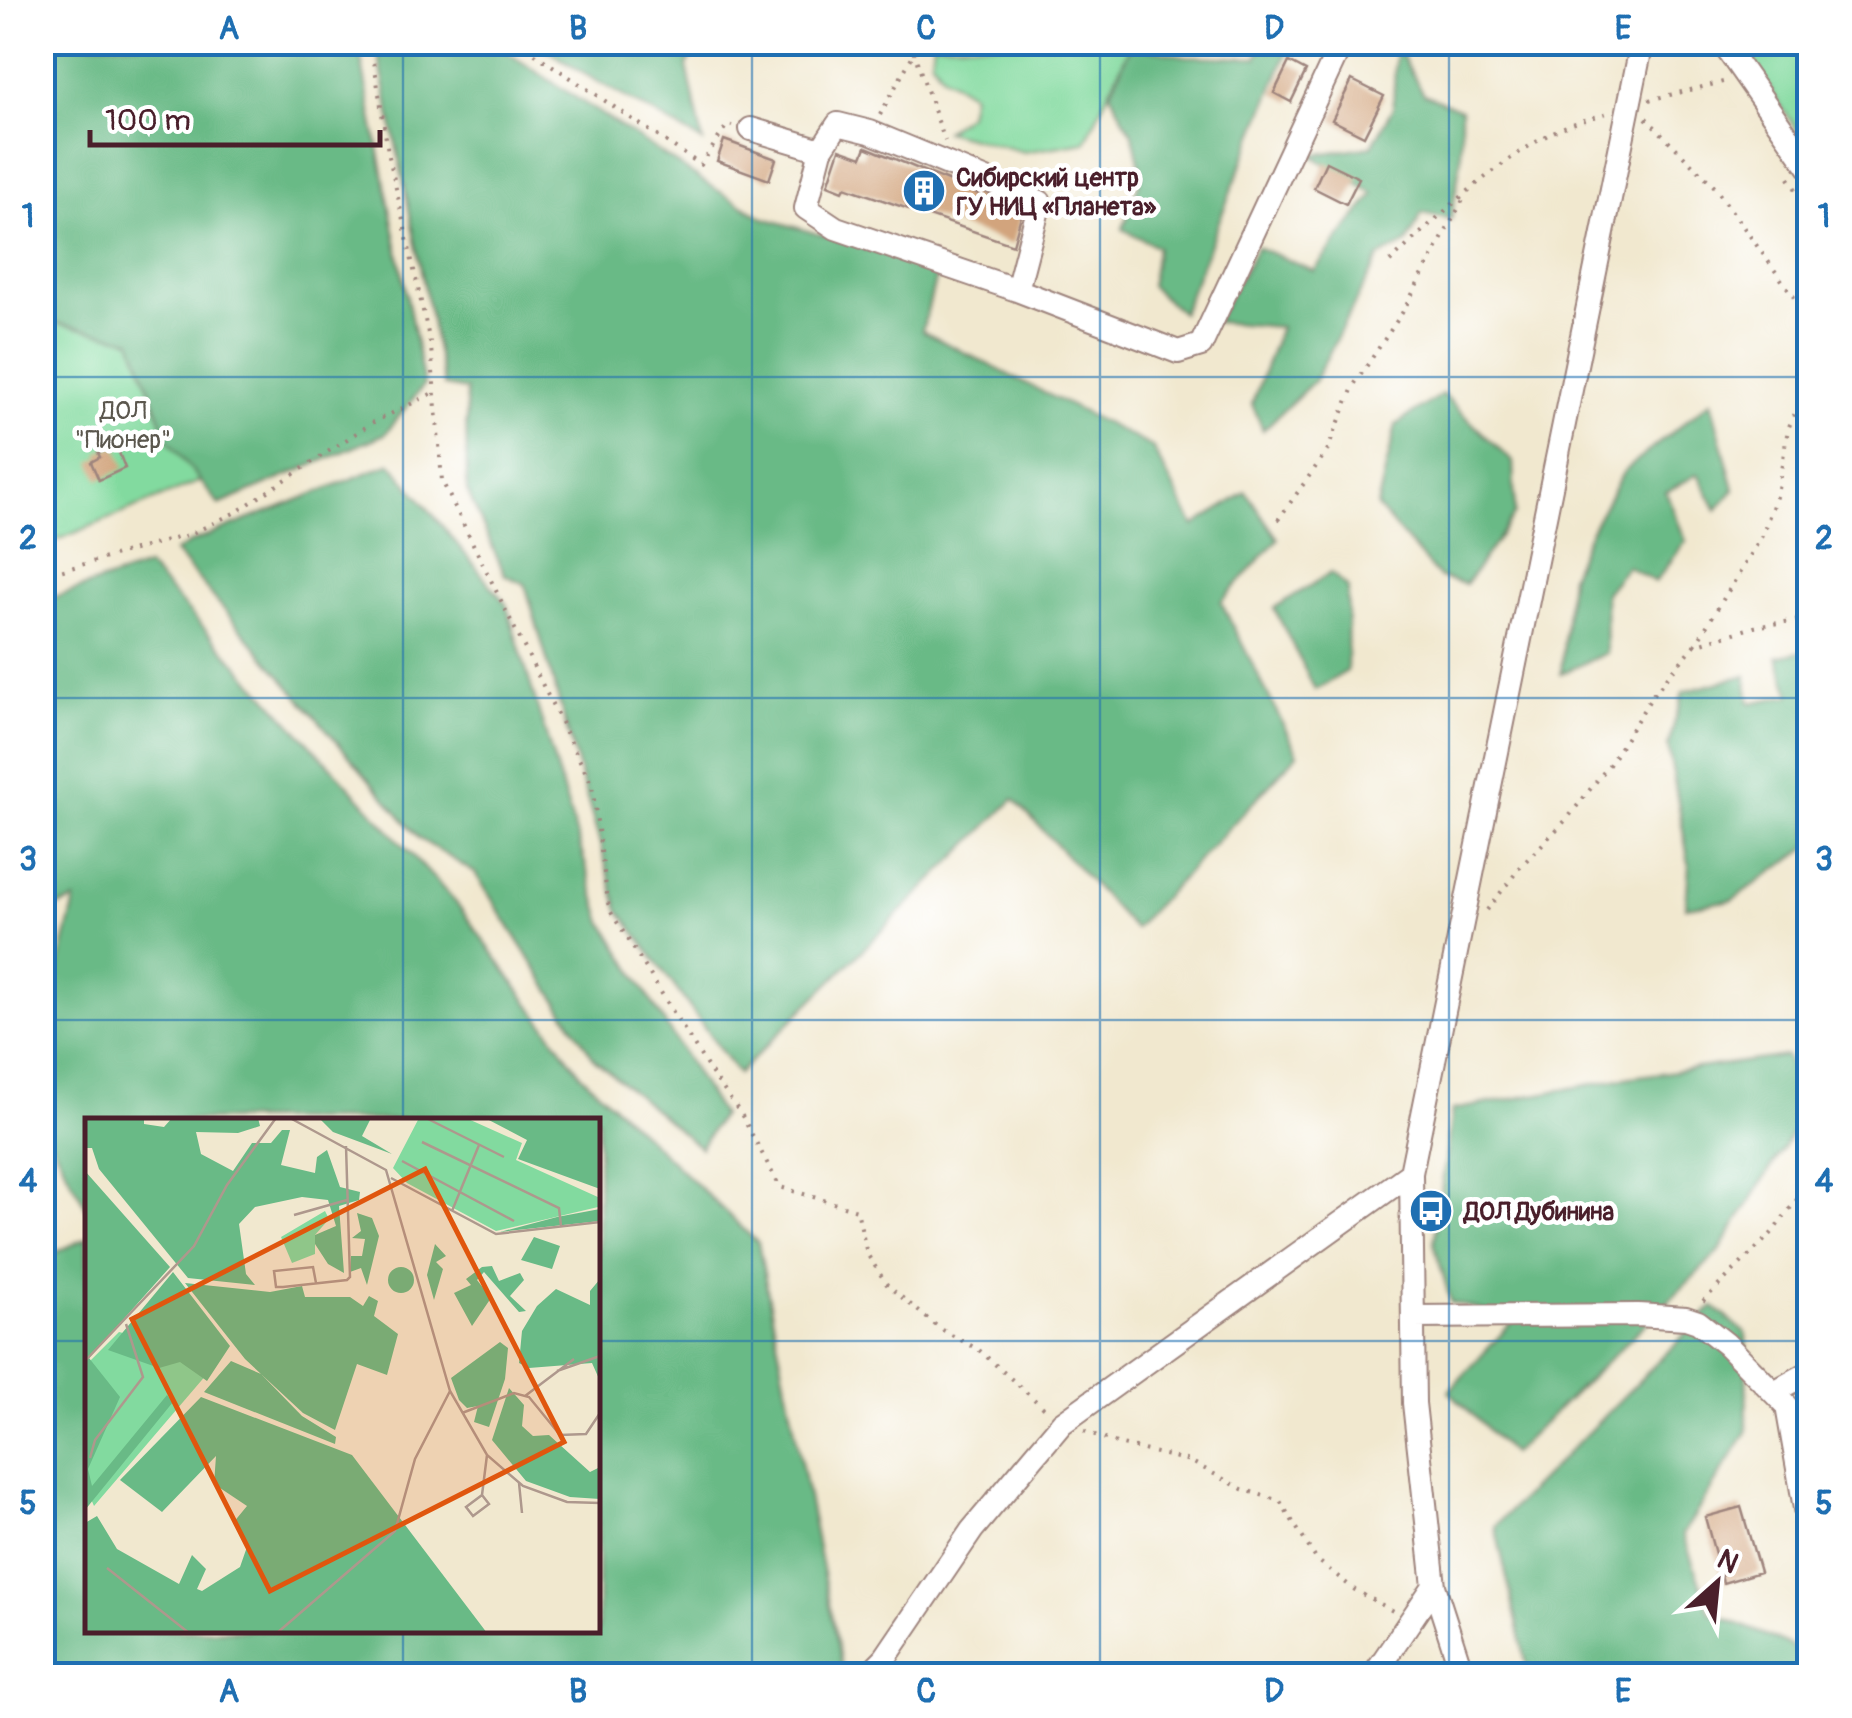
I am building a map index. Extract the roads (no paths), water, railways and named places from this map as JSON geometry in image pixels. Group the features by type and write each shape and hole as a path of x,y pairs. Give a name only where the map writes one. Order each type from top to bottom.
{"street":[{"path":"1017,290 1040,202 870,132 838,124 820,150 806,208 836,228 1017,290 1178,352 1201,345 1342,42"},
{"path":"1463,1676 1434,1586 1414,1404 1411,1172 1642,42"},
{"path":"1722,42 1810,168"},
{"path":"751,129 820,150"},
{"path":"867,1676 884,1658 972,1530 1062,1424 1411,1172"},
{"path":"1413,1316 1638,1315 1698,1322 1726,1344 1788,1406 1810,1537"},
{"path":"1774,1392 1810,1372"},
{"path":"1374,1676 1434,1586"}],"place":[{"name":"Сибирский центр ГУ НИЦ «Планета»","path":"924,191"},
{"name":"ДОЛ Дубинина","path":"1431,1211"}],"park label":[{"name":"ДОЛ \"Пионер\"","path":"123,424"}]}
